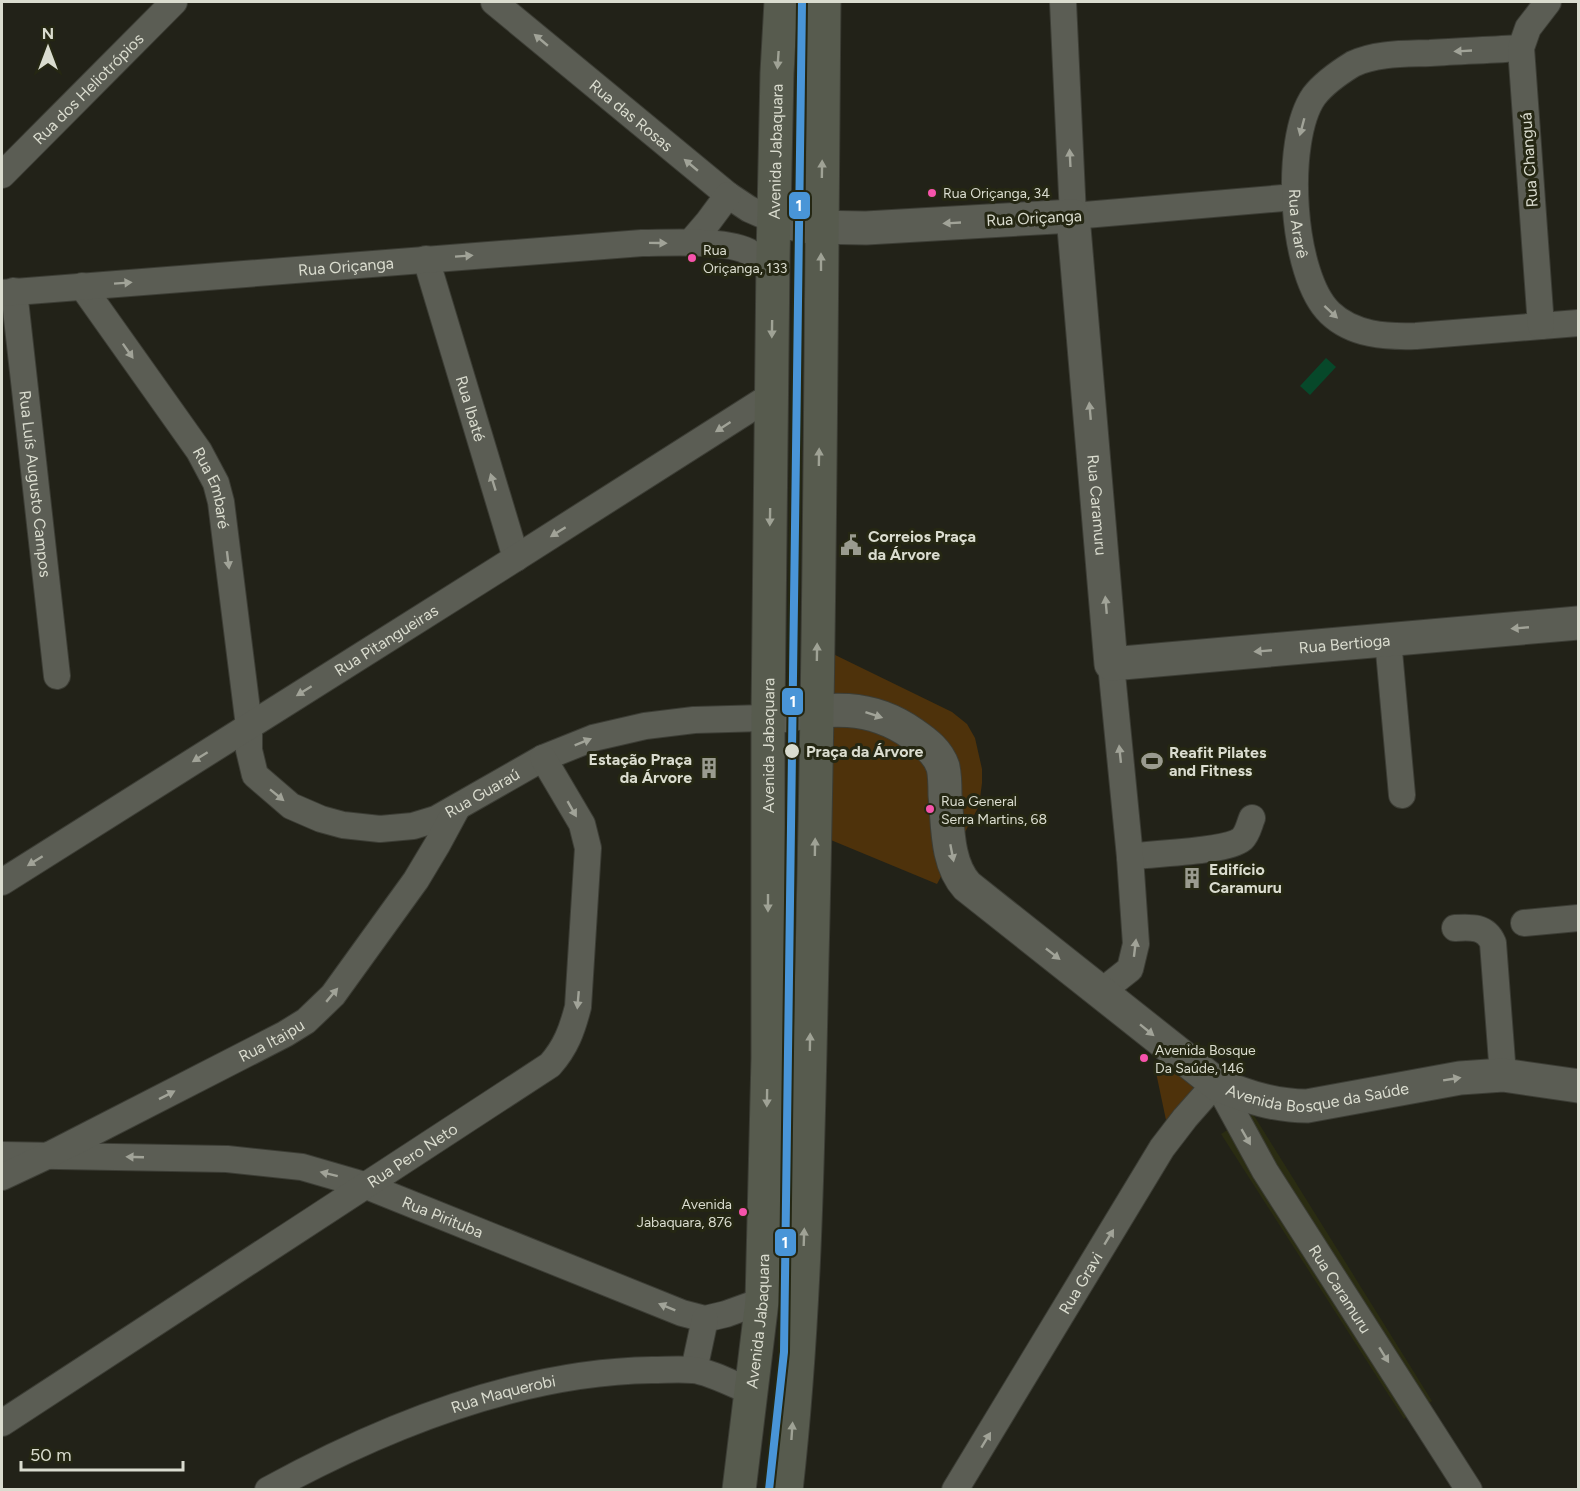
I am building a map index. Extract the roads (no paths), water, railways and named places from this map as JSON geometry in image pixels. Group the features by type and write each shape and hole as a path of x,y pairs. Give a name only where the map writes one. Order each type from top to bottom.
{"main road":[{"name":"Avenida Jabaquara","path":"740,1490 762,1301 768,1058 768,718 773,271 777,73 781,2"},
{"path":"786,1490 792,1440 802,1274 815,846 824,2"}],"street":[{"name":"Rua dos Heliotrópios","path":"2,175 174,2"},
{"name":"Rua das Rosas","path":"494,2 728,195 749,209 774,220"},
{"name":"Rua Caramuru","path":"1063,2 1073,216 1111,664 1136,924 1136,945 1130,969 1101,992"},
{"name":"Rua Changuá","path":"1542,326 1521,48 1528,28 1548,2"},
{"name":"Rua Ararê","path":"1521,48 1380,57 1356,63 1333,77 1314,96 1302,122 1294,175 1302,252 1315,295 1330,314 1349,326 1369,333 1389,337 1416,336 1578,323"},
{"path":"690,243 728,195"},
{"name":"Rua Oriçanga","path":"774,220 821,228 866,228 1073,216 1295,197"},
{"name":"Rua Oriçanga","path":"8,292 642,243 709,243 749,252 773,271"},
{"name":"Rua Ibaté","path":"426,259 516,558"},
{"name":"Rua Embaré","path":"82,286 199,451 216,483 221,502 249,726"},
{"name":"Rua Luís Augusto Campos","path":"8,292 57,676"},
{"name":"Rua Pitangueiras","path":"2,882 772,395"},
{"name":"Rua Bertioga","path":"1111,664 1578,623"},
{"path":"1388,640 1402,795"},
{"name":"Avenida Bosque da Saúde","path":"768,718 848,709 872,713 907,730 928,744 943,767 953,861 960,878 967,886 1217,1085 1268,1102 1289,1106 1307,1106 1460,1077 1503,1075 1578,1086"},
{"name":"Rua Guaraú","path":"249,726 249,750 255,775 291,806 321,819 343,825 380,829 413,826 436,819 543,758 593,738 645,726 694,720 768,718"},
{"name":"Rua Pero Neto","path":"2,1423 550,1065 567,1043 578,1007 588,848 582,824 543,758"},
{"name":"Rua Itaipu","path":"2,1177 285,1034 320,1010 416,880 457,807"},
{"path":"1130,856 1228,845 1243,838 1252,818"},
{"path":"1524,923 1578,918"},
{"path":"1455,928 1474,927 1483,930 1490,936 1493,943 1503,1075"},
{"name":"Rua Caramuru","path":"1217,1085 1265,1171 1469,1490"},
{"name":"Rua Gravi","path":"966,1484 1162,1148 1185,1118 1217,1085"},
{"name":"Rua Pirituba","path":"2,1155 51,1154 227,1159 302,1167 364,1185 682,1313 705,1319"},
{"path":"694,1370 705,1319 762,1301"},
{"name":"Rua Maquerobi","path":"268,1490 357,1446 428,1415 514,1390 592,1374 694,1370 752,1392"}],"place":[{"name":"Rua Oriçanga, 34","path":"932,193"},
{"name":"Rua Oriçanga, 133","path":"692,258"},
{"name":"Correios Praça da Árvore","path":"851,545"},
{"name":"Praça da Árvore","path":"792,751"},
{"name":"Reafit Pilates and Fitness","path":"1152,761"},
{"name":"Estação Praça da Árvore","path":"709,768"},
{"name":"Rua General Serra Martins, 68","path":"930,809"},
{"name":"Edifício Caramuru","path":"1192,878"},
{"name":"Avenida Bosque Da Saúde, 146","path":"1144,1058"},
{"name":"Avenida Jabaquara, 876","path":"743,1212"}]}
